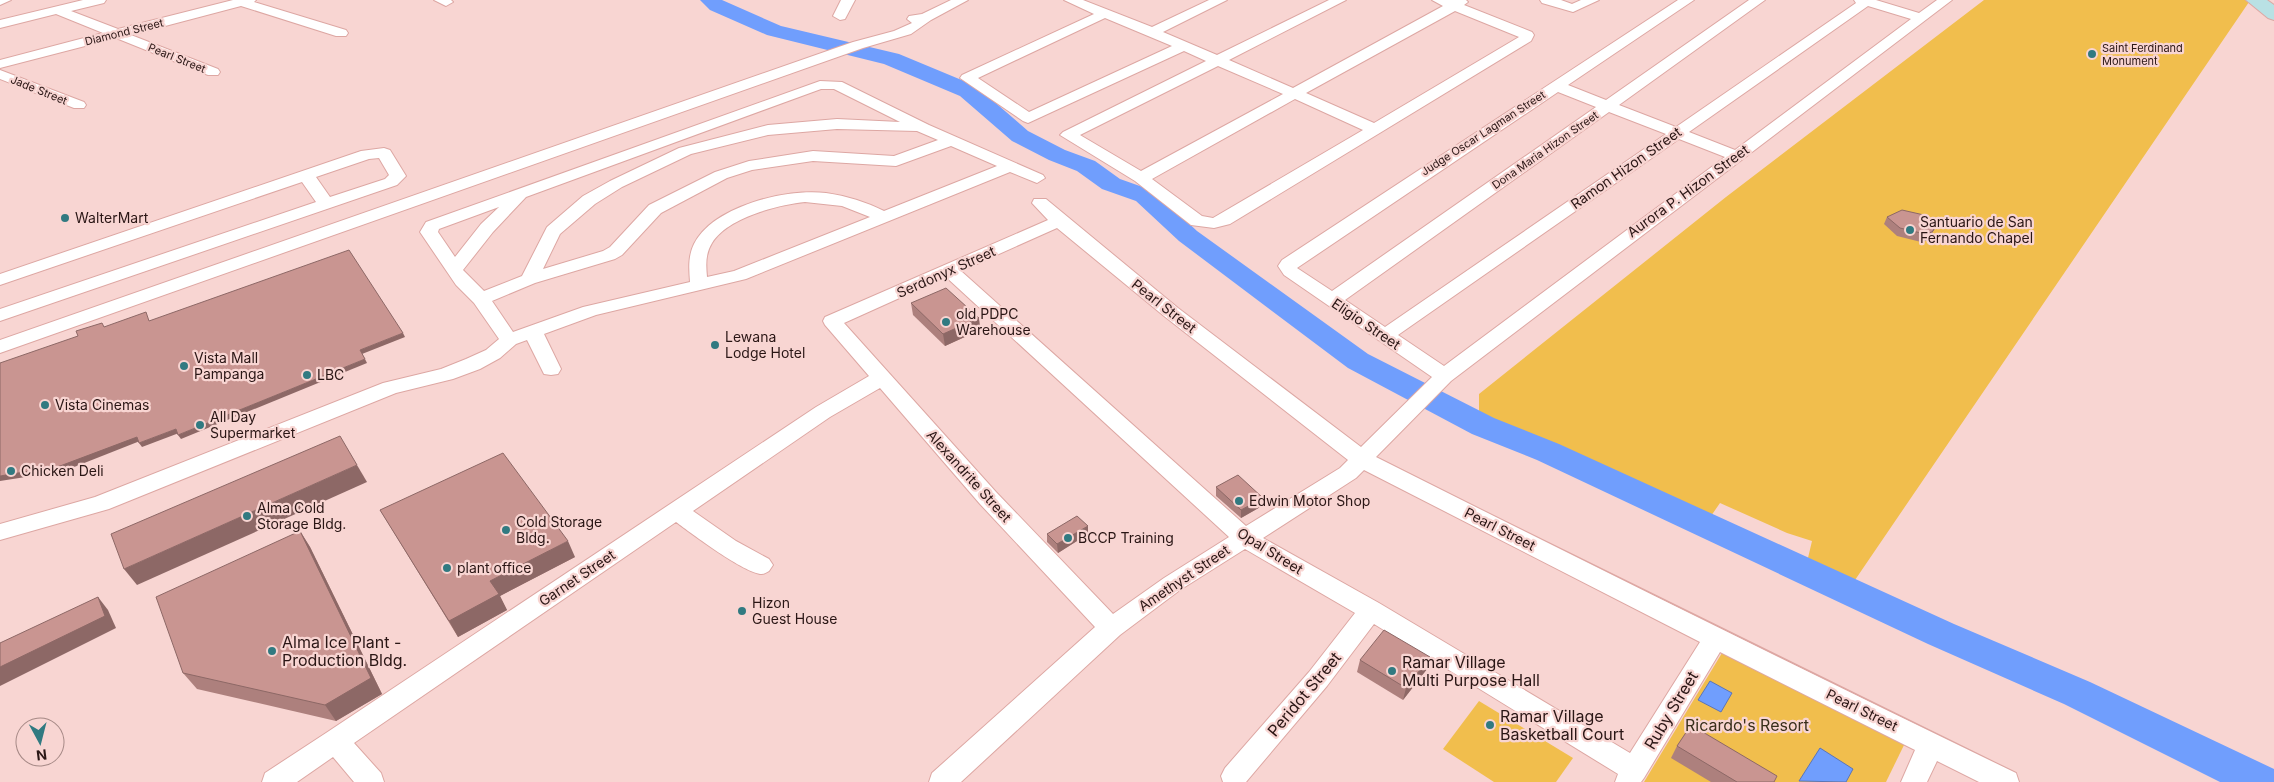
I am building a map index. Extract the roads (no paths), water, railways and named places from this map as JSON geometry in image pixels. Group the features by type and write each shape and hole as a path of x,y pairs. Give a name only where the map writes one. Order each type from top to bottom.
{"street":[{"path":"0,1 4,0"},
{"path":"0,24 99,0"},
{"path":"840,16 848,0"},
{"path":"929,0 946,8"},
{"path":"0,347 862,44 905,31 920,24 926,17 961,0"},
{"path":"1152,32 1220,0"},
{"path":"1339,0 1068,135 1140,178 1197,221 1214,223 1224,220 1526,38 1527,35 1523,32 1459,3 1438,0"},
{"path":"1547,0 1573,8 1592,0"},
{"name":"Judge Oscar Lagman Street","path":"1290,271 1287,266 1288,264 1687,0"},
{"name":"Dona Maria Hizon Street","path":"1332,300 1758,0"},
{"name":"Aurora P. Hizon Street","path":"1439,381 1945,0"},
{"path":"245,1 341,33"},
{"name":"Diamond Street","path":"0,64 245,1"},
{"path":"1081,1 1375,129"},
{"path":"1866,1 1921,18"},
{"name":"Ramon Hizon Street","path":"1384,336 1866,1"},
{"path":"2260,1 2274,14"},
{"path":"1140,178 1459,3"},
{"name":"Pearl Street","path":"57,10 213,72"},
{"path":"1106,13 966,78 1028,118 1183,46"},
{"name":"Jade Street","path":"0,74 79,106"},
{"path":"509,340 481,298 462,281 428,232 429,229 439,222 807,89 831,84 852,92 924,128 1037,178"},
{"path":"1556,86 1737,156"},
{"path":"529,279 553,232 582,206 616,184 685,151 768,130 845,124 924,128"},
{"path":"672,138 685,151"},
{"path":"481,298 529,279 609,255 616,251 655,210 721,175 749,166 813,156 896,161 953,140"},
{"path":"0,280 375,152 384,153 398,176 391,182 0,315"},
{"path":"0,532 101,503 390,388 446,374 473,364 493,354 509,340 590,311 740,275 1009,167"},
{"path":"306,175 326,204"},
{"path":"455,269 487,228 525,192"},
{"path":"699,286 697,261 702,244 730,220 758,206 800,197 832,198 854,202 883,217"},
{"name":"Pearl Street","path":"1040,203 1059,221 1172,312 1362,460 1714,638 2006,782"},
{"name":"Serdonyx Street","path":"832,321 950,271 1059,221"},
{"name":"Opal Street","path":"950,271 1244,538 1371,610 1631,776"},
{"name":"Eligio Street","path":"1290,271 1384,336 1439,381"},
{"name":"Alexandrite Street","path":"832,321 988,498 1111,628"},
{"path":"533,332 551,369"},
{"name":"Garnet Street","path":"275,782 823,412 881,378"},
{"name":"Amethyst Street","path":"942,782 1111,628 1172,584 1327,488 1362,460 1439,381"},
{"path":"676,511 728,547 761,565"},
{"name":"Peridot Street","path":"1234,776 1318,679 1371,610"},
{"name":"Ruby Street","path":"1631,776 1714,638"},
{"path":"335,741 371,782"},
{"path":"1914,782 1930,743"}],"water":[{"path":"1710,681 1732,693 1721,712 1698,700"},
{"path":"1820,748 1853,769 1846,782 1799,781"}],"waterway":[{"path":"710,0 717,6 774,31 891,59 968,91 1020,136 1057,155 1086,166 1111,184 1145,196 1188,236 1358,361 1483,426 1548,452 1941,634 2077,693 2260,782"}],"place":[{"name":"Saint Ferdinand Monument","path":"2092,54"},
{"name":"WalterMart","path":"65,218"},
{"name":"Santuario de San Fernando Chapel","path":"1910,230"},
{"name":"old PDPC Warehouse","path":"946,322"},
{"name":"Lewana Lodge Hotel","path":"715,345"},
{"name":"Vista Mall Pampanga","path":"184,366"},
{"name":"LBC","path":"307,375"},
{"name":"Vista Cinemas","path":"45,405"},
{"name":"All Day Supermarket","path":"200,425"},
{"name":"Chicken Deli","path":"11,471"},
{"name":"Edwin Motor Shop","path":"1239,501"},
{"name":"Alma Cold Storage Bldg.","path":"247,516"},
{"name":"Cold Storage Bldg.","path":"506,530"},
{"name":"BCCP Training","path":"1068,538"},
{"name":"plant office","path":"447,568"},
{"name":"Hizon Guest House","path":"742,611"},
{"name":"Alma Ice Plant - Production Bldg.","path":"272,651"},
{"name":"Ramar Village Multi Purpose Hall","path":"1392,671"},
{"name":"Ramar Village Basketball Court","path":"1490,725"}],"park label":[{"name":"Ricardo's Resort","path":"1747,725"}]}
